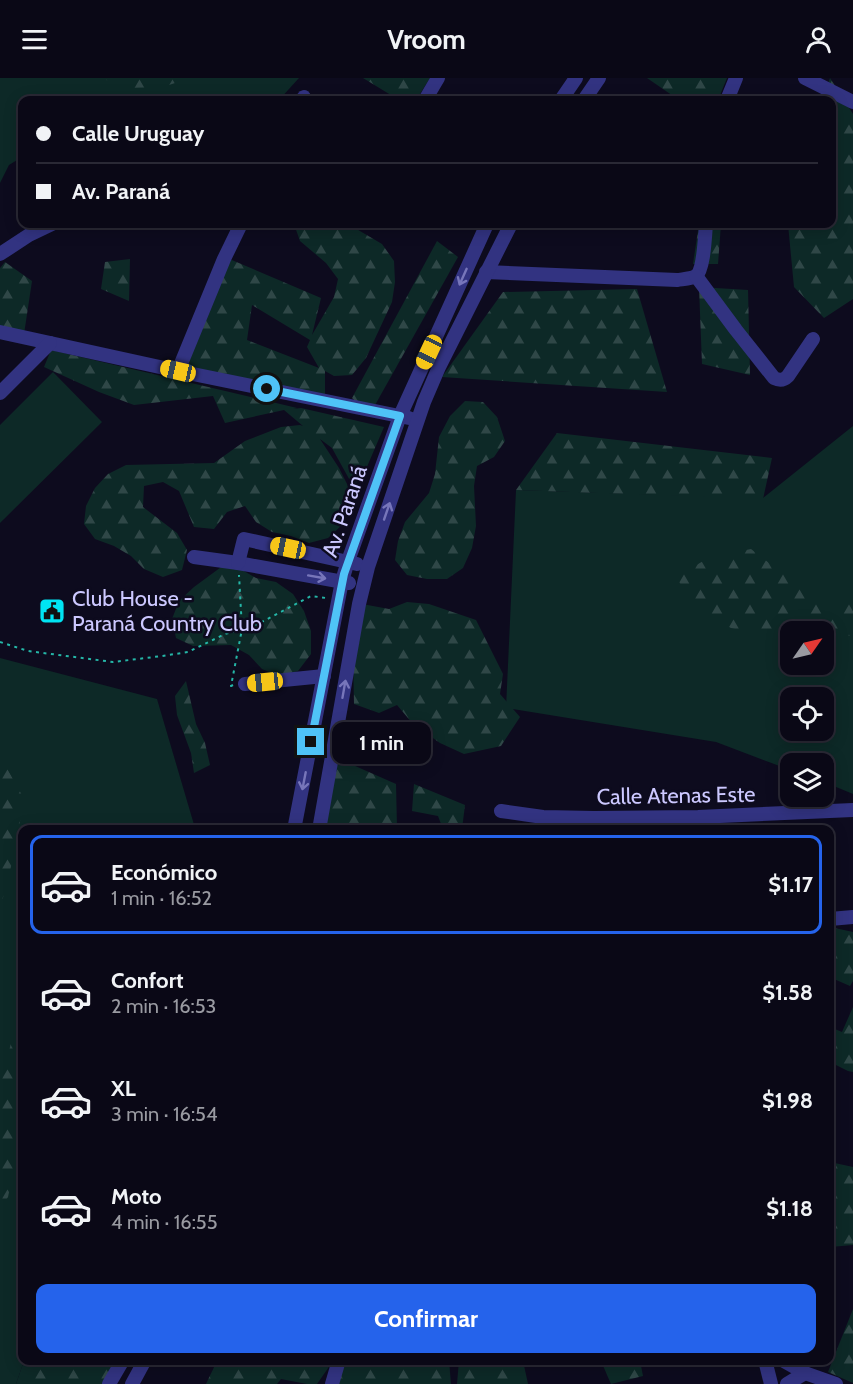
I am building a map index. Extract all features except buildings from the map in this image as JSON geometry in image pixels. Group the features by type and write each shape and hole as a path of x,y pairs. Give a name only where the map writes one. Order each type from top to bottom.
{"street":[{"path":"427,96 438,78"},
{"path":"564,96 576,78"},
{"path":"587,96 599,78"},
{"path":"729,96 736,78"},
{"path":"805,78 853,102"},
{"path":"0,254 44,228"},
{"path":"178,371 239,228"},
{"name":"Av. Paraná","path":"295,825 342,581 348,561 400,416 484,228"},
{"name":"Av. Paraná","path":"320,825 368,567 424,402 509,228"},
{"path":"486,272 677,280 696,276 701,270 706,228"},
{"path":"696,276 774,378 780,380 788,376 813,339"},
{"path":"0,332 418,420"},
{"path":"0,393 50,343"},
{"path":"238,562 244,538 368,567"},
{"path":"194,557 238,562 363,586"},
{"path":"238,685 324,676"},
{"name":"Calle Atenas Este","path":"501,811 542,823 853,810"},
{"path":"834,918 853,917"},
{"path":"109,1384 121,1365"},
{"path":"132,1384 143,1365"},
{"path":"332,1384 338,1365"},
{"path":"766,1365 771,1384"},
{"path":"791,1365 805,1373 836,1384"},
{"path":"787,1384 805,1373"}],"path":[{"path":"238,562 242,629 238,685"},
{"path":"0,642 28,651 113,662 188,652 225,634 258,624 311,596 339,601"}],"green space":[{"path":"0,78 299,78 283,96 18,96 18,159 9,165 0,183"},
{"path":"102,78 182,78 181,81 163,87 124,88"},
{"path":"363,78 430,78 419,96 392,96"},
{"path":"647,78 727,78 720,96 673,96"},
{"path":"830,78 853,114 853,299 824,318 794,287 788,228 836,228 836,96 823,96"},
{"path":"295,228 355,228 382,244 394,261 395,282 392,302 366,358 352,375 334,376 325,371 325,403 181,370 227,258 321,298 312,335 334,297 338,279 326,263 300,241","holes":["252,305 310,340 307,347 319,368 247,340"]},
{"path":"698,228 721,228 718,264 693,264"},
{"path":"437,241 458,257 370,414 352,398"},
{"path":"130,259 129,301 101,289 105,262"},
{"path":"5,262 32,281 24,334 0,326 0,268"},
{"path":"699,287 748,290 750,375 702,364"},
{"path":"637,289 667,392 442,377 503,292"},
{"path":"51,350 297,408 293,409 301,408 384,427 363,476 353,486 332,448 320,439 348,486 352,507 343,524 328,538 309,543 272,532 256,522 245,506 227,512 214,529 194,527 179,491 163,482 144,486 143,507 177,533 187,550 182,570 163,577 144,569 131,556 114,546 95,539 84,524 86,506 95,488 108,474 126,465 214,463 245,441 281,427 303,426 284,410 225,423 213,396 134,405 44,367"},
{"path":"53,372 102,422 0,523 0,425"},
{"path":"465,401 483,402 497,417 505,441 494,457 477,466 474,486 476,526 472,548 463,568 447,579 427,579 407,575 395,560 398,541 405,522 429,493 435,474 439,437 450,416"},
{"path":"853,426 853,794 834,786 834,753 780,753 780,766 716,742 506,708 516,490 763,498"},
{"path":"557,433 772,458 763,499 516,490"},
{"path":"751,549 820,602 853,602 853,636 834,634 834,621 780,621 780,635 768,637 731,628 696,609 676,577 710,557"},
{"path":"228,562 256,578 276,582 293,594 304,611 311,631 311,654 298,671 279,676 262,669 249,655 231,645 193,646 176,638 172,619 179,601"},
{"path":"407,602 429,604 476,620 503,674 500,694 520,717 501,746 464,754 440,743 413,724 397,705 379,713 354,704 353,652 362,604 389,609"},
{"path":"0,658 157,699 194,825 18,825 18,1365 23,1365 16,1384 0,1384"},
{"path":"186,681 196,724 205,743 210,765 194,773 191,753 177,715 175,696"},
{"path":"337,758 396,784 397,825 325,825"},
{"path":"6,766 24,799 14,855 0,909 0,769"},
{"path":"414,784 465,805 462,825 441,825 438,816 412,811"},
{"path":"834,928 853,932 853,981 850,986 834,979"},
{"path":"853,1007 853,1072 834,1064 834,1029 842,1032"},
{"path":"18,1018 17,1155 8,1197 0,1209 0,1087"},
{"path":"834,1163 853,1167 853,1245 834,1247"},
{"path":"853,1309 853,1383 828,1372 831,1365 834,1365 834,1357"},
{"path":"23,1365 115,1365 103,1384 16,1384"},
{"path":"215,1365 330,1365 317,1384 281,1379 277,1384 206,1384"},
{"path":"340,1365 449,1365 451,1384 335,1384"},
{"path":"459,1365 524,1365 528,1384 457,1384"},
{"path":"603,1365 641,1365 643,1376 611,1384"}],"place":[{"name":"Club House - Paraná Country Club","path":"52,611"}],"route":[{"path":"267,389 400,416 344,574 311,742"}]}
